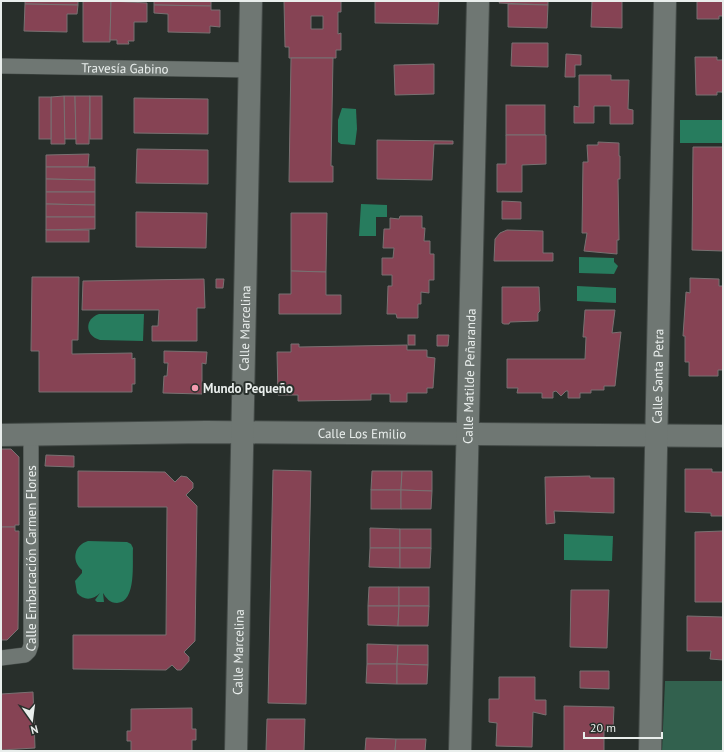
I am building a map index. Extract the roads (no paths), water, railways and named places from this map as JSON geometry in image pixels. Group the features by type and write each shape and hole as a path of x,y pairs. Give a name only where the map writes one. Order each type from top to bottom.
{"street":[{"name":"Calle Marcelina","path":"236,751 251,1"},
{"name":"Calle Matilde Peñaranda","path":"460,751 478,1"},
{"name":"Calle Santa Petra","path":"650,751 665,1"},
{"name":"Calle Los Emilio","path":"1,435 468,433 723,436"}],"lane":[{"name":"Travesía Gabino","path":"1,66 249,70"},
{"name":"Calle Embarcación Carmen Flores","path":"1,658 26,655 31,645 31,435"}],"place":[{"name":"Mundo Pequeño","path":"195,388"}]}
